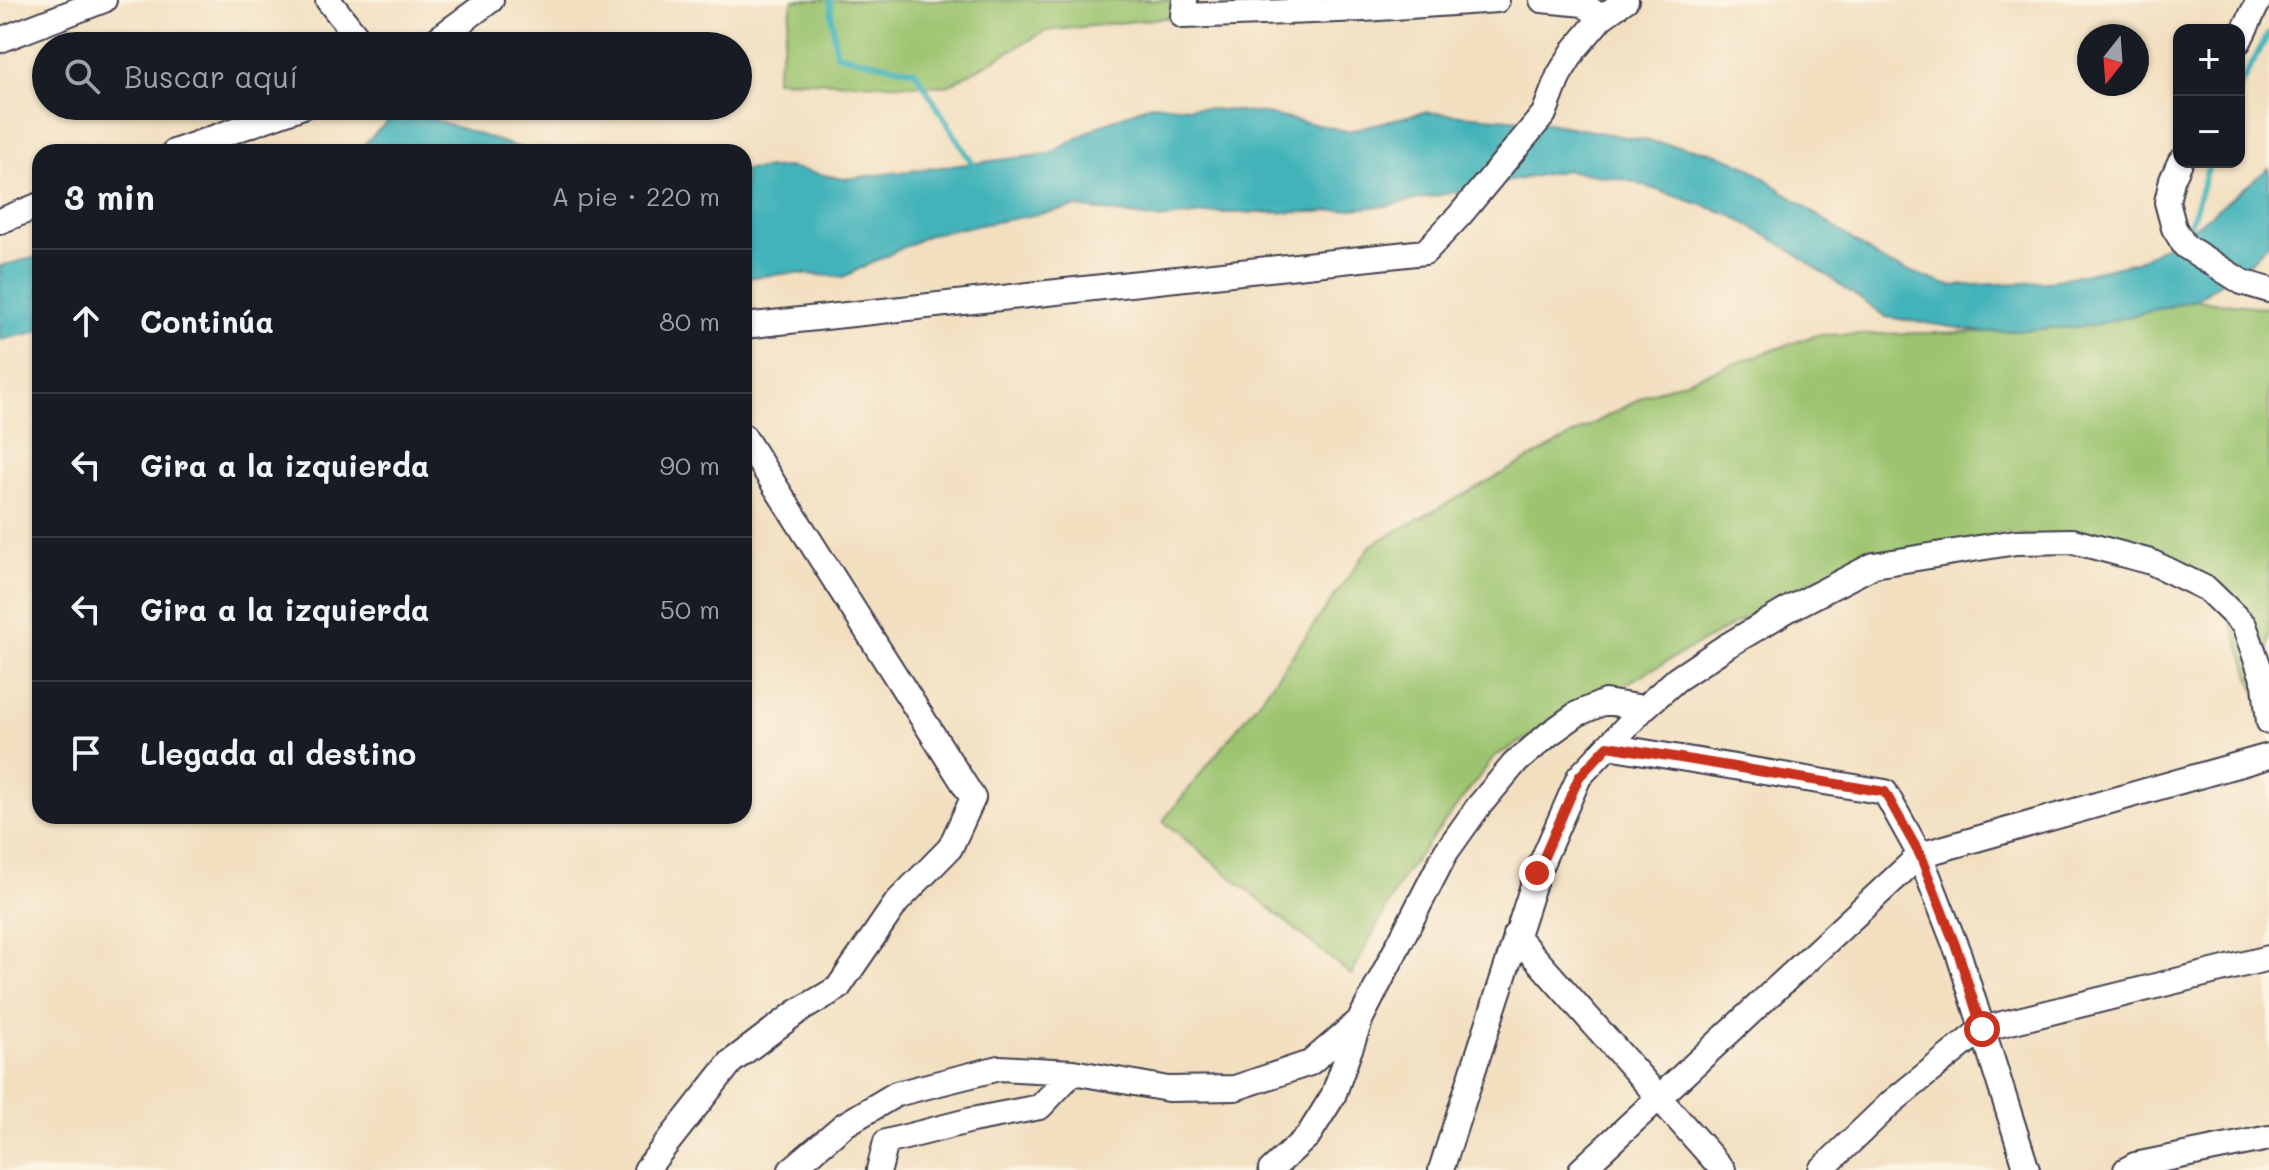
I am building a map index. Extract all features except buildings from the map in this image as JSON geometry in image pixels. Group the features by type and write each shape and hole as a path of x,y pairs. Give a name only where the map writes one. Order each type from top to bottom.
{"street":[{"path":"0,40 80,5 104,0"},
{"path":"328,0 353,32"},
{"path":"447,32 491,0"},
{"path":"1185,0 1183,16 1365,4 1497,0"},
{"path":"1542,0 1584,4 1601,18"},
{"path":"752,325 1425,252 1544,114 1559,75 1575,49 1601,18 1626,0"},
{"path":"2245,29 2259,0"},
{"path":"196,144 264,120"},
{"path":"2177,168 2167,202 2174,228 2185,246 2242,282 2269,290"},
{"path":"0,221 32,208"},
{"path":"646,1170 731,1062 797,1012 838,988 897,902 950,848 973,798 752,450"},
{"path":"1441,1170 1515,935 1537,873 1579,777 1644,708 1677,679 1789,609 1874,565 2016,542 2073,541 2151,562 2207,589 2244,625 2265,684 2269,722"},
{"path":"1271,1170 1308,1136 1333,1096 1360,1020 1446,852 1478,807 1514,764 1577,714 1605,702 1644,708"},
{"path":"1608,746 1885,792 1920,855 1959,955 2027,1170"},
{"path":"1581,1170 1920,855 2269,756"},
{"path":"1515,935 1723,1170"},
{"path":"1821,1170 1892,1102 1982,1029 2269,958"},
{"path":"791,1170 844,1125 896,1094 999,1068 1073,1072 1168,1089 1235,1088 1310,1063 1360,1020"},
{"path":"879,1170 886,1142 1040,1107 1073,1072"},
{"path":"2126,1170 2135,1165 2269,1138"}],"green space":[{"path":"793,0 1182,0 1180,16 1046,31 947,86 775,80"},
{"path":"2195,300 2269,308 2269,731 2223,599 2141,554 2004,532 1818,578 1495,756 1404,875 1351,975 1163,821 1266,692 1371,545 1648,394 1816,335 1985,332 2089,326"}],"water":[{"path":"1151,104 1261,113 1347,131 1424,112 1536,121 1711,152 1747,166 1884,262 1950,286 2047,282 2136,262 2186,234 2269,168 2269,242 2251,262 2195,300 2089,326 1985,332 1886,317 1789,249 1729,214 1627,180 1566,170 1385,206 1316,212 1214,213 1157,219 1077,207 931,234 843,277 793,273 752,277 752,169 787,167 844,179 1049,154 1101,125"},
{"path":"389,120 436,120 507,144 364,144"},
{"path":"32,258 32,333 0,340 0,266"}],"waterway":[{"path":"830,0 836,54 915,71 977,171"},
{"path":"2245,77 2269,33"},
{"path":"2187,235 2208,168"}],"route":[{"path":"1537,873 1579,777 1608,746 1885,792 1920,855 1959,955 1982,1029"}]}
